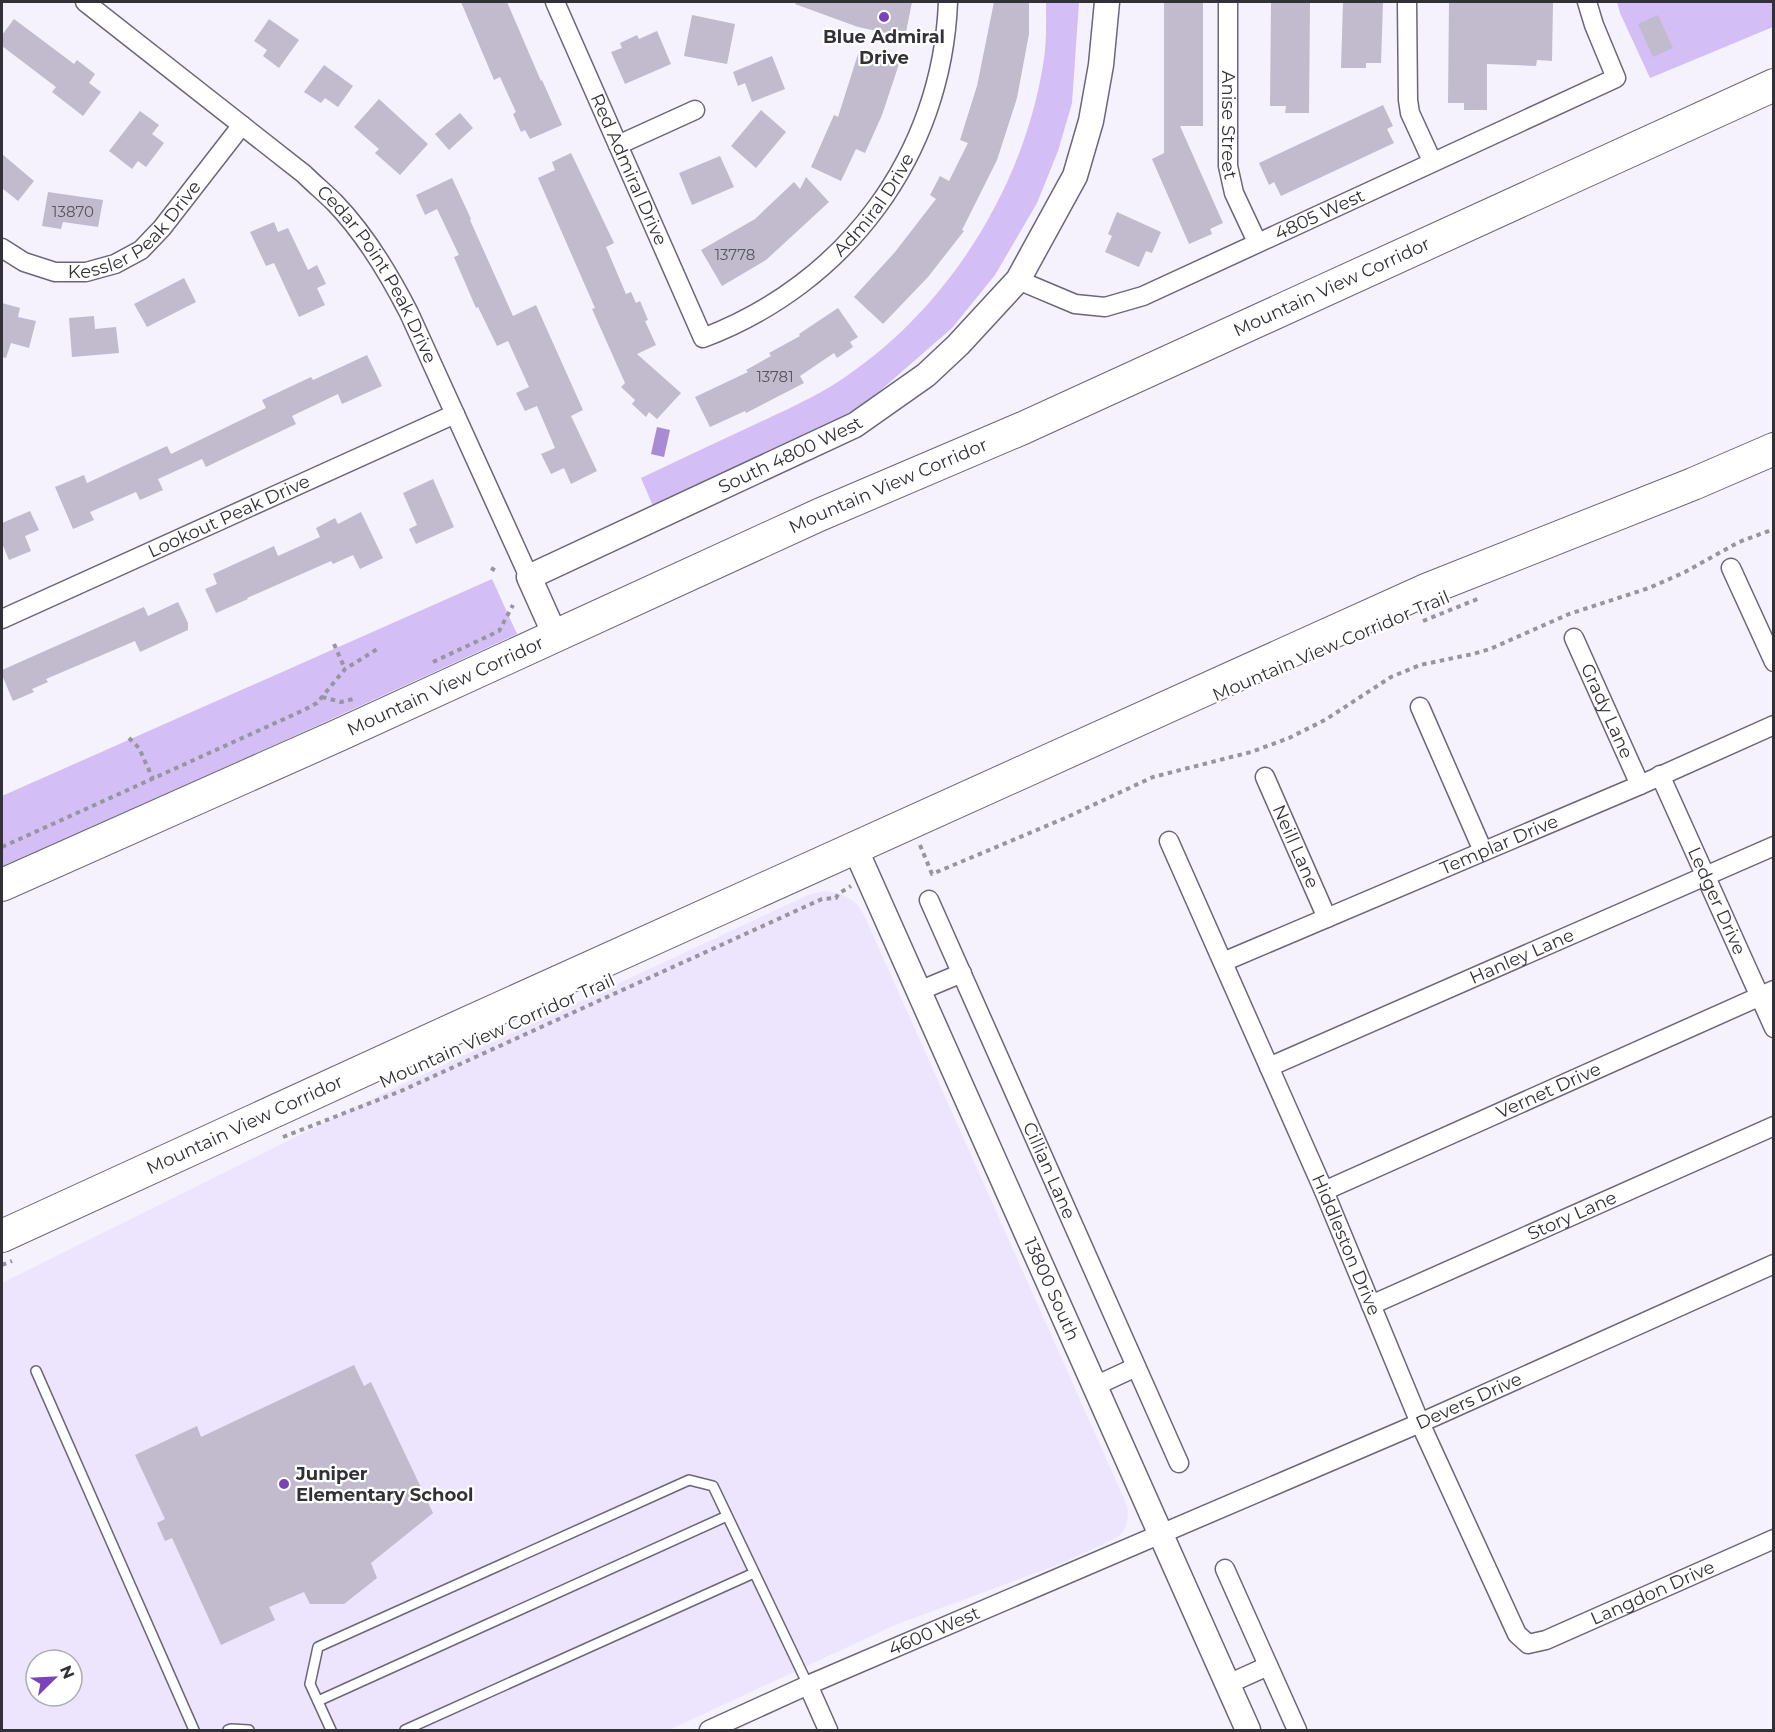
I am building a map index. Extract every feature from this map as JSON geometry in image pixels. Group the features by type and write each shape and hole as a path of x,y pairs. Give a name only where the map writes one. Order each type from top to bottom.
{"highway":[{"name":"Mountain View Corridor","path":"2,885 339,735 819,515 1023,429 1773,85"},
{"name":"Mountain View Corridor","path":"7,1248 855,848 1428,589 1693,484 1773,449"}],"street":[{"name":"Cedar Point Peak Drive","path":"85,2 109,9 242,126 304,174 328,196 363,236 399,293 555,635"},
{"name":"Red Admiral Drive","path":"555,2 703,338"},
{"name":"Admiral Drive","path":"703,338 755,315 801,286 824,267 868,220 889,191 922,128 943,53 948,2"},
{"name":"South 4800 West","path":"529,577 855,425 926,375 958,345 1018,280 1075,176 1091,121 1101,65 1107,2"},
{"name":"Anise Street","path":"1228,2 1228,166 1234,193 1257,242"},
{"path":"1407,2 1410,113 1432,161"},
{"name":"4805 West","path":"1018,280 1074,304 1105,307 1143,296 1616,78 1587,2"},
{"path":"618,145 695,110"},
{"name":"Kessler Peak Drive","path":"2,248 24,262 55,272 86,272 116,264 141,250 162,228 242,126"},
{"name":"Lookout Peak Drive","path":"2,619 456,414"},
{"path":"1731,568 1773,662"},
{"name":"Grady Lane","path":"1574,638 1640,784"},
{"path":"1420,707 1483,851"},
{"name":"Templar Drive","path":"1223,962 1660,776 1773,724"},
{"name":"Ledger Drive","path":"1660,776 1706,876 1766,993 1773,1028"},
{"name":"Neill Lane","path":"1266,777 1327,918"},
{"name":"Hiddleston Drive","path":"1168,841 1324,1191 1420,1423 1517,1634 1528,1644"},
{"name":"Hanley Lane","path":"1269,1067 1773,846"},
{"name":"13800 South","path":"855,848 1248,1731"},
{"name":"Cillian Lane","path":"929,900 1179,1463"},
{"path":"919,991 963,973"},
{"name":"Vernet Drive","path":"1324,1191 1766,993"},
{"name":"Story Lane","path":"1371,1305 1773,1126"},
{"name":"Devers Drive","path":"1162,1535 1420,1423 1773,1264"},
{"path":"1095,1386 1136,1367"},
{"name":"4600 West","path":"709,1731 808,1685 1162,1535"},
{"name":"Langdon Drive","path":"1528,1644 1546,1640 1773,1539"},
{"path":"1225,1569 1297,1731"},
{"path":"1227,1684 1268,1666"},
{"path":"808,1685 828,1731"}],"lane":[{"path":"36,1371 194,1731"},
{"path":"331,1731 310,1683 318,1647 689,1480 713,1486 808,1685"},
{"path":"318,1701 727,1516"},
{"path":"405,1731 754,1573"},
{"path":"228,1731 231,1729 249,1731"}],"path":[{"path":"919,845 932,874 1063,819 1153,777 1251,752 1289,738 1325,720 1391,677 1420,665 1490,649 1569,614 1649,588 1739,542 1773,528"},
{"name":"Mountain View Corridor Trail","path":"1419,623 1481,597"},
{"path":"425,665 499,631 513,605"},
{"path":"334,644 345,669"},
{"path":"2,847 304,710 317,703 345,669 379,648"},
{"path":"322,696 340,702 362,695"},
{"path":"129,738 139,748 153,779"},
{"path":"911,849 930,840"},
{"name":"Mountain View Corridor Trail","path":"276,1140 400,1091 822,899 836,898 838,894"},
{"path":"2,1265 7,1248"}],"shaded area":[{"path":"1046,2 1079,2 1072,103 1058,151 1037,203 995,275 952,328 867,402 812,435 653,506 641,478 794,406 844,378 890,342 953,274 979,235 1001,195 1019,153 1033,109 1043,65 1046,41"},
{"path":"1617,2 1773,2 1773,27 1650,78"},
{"path":"657,427 670,430 664,457 651,454"},
{"path":"492,579 517,634 2,870 2,796"},
{"path":"824,891 847,897 857,904 865,917 1125,1501 1128,1511 1127,1524 1122,1533 1060,1564 895,1625 669,1730 2,1730 2,1283 386,1092 808,895"}],"building":[{"path":"461,2 507,2 562,125 530,139 525,130 521,132 513,114 516,112 500,77 494,80"},
{"name":"Blue Admiral Drive","path":"796,2 912,2 905,37 858,27 795,4"},
{"path":"994,2 1029,2 1029,34 1017,98 997,160 962,230 964,231 928,277 883,324 854,297 895,252 936,199 930,195 940,176 949,181 968,143 960,140 977,86"},
{"path":"1164,2 1203,2 1203,126 1180,126 1223,223 1210,229 1212,234 1189,244 1152,159 1164,153"},
{"path":"1271,2 1310,2 1309,113 1285,113 1286,106 1270,106"},
{"path":"1343,2 1383,2 1381,63 1366,63 1366,68 1341,68"},
{"path":"1449,2 1553,2 1552,61 1537,60 1536,66 1487,64 1487,110 1464,110 1464,103 1448,103"},
{"path":"692,15 735,24 727,64 684,56"},
{"path":"1658,15 1673,48 1653,57 1638,24"},
{"path":"14,19 74,64 77,60 95,74 89,83 101,92 83,116 52,92 56,87 2,46 2,35"},
{"path":"269,19 299,40 279,68 263,56 267,50 254,41"},
{"path":"657,31 671,64 625,84 611,52 622,48 620,43 637,35 639,39"},
{"path":"859,51 899,64 882,115 865,153 856,149 841,181 811,167 834,115 838,117"},
{"path":"772,56 785,89 752,102 745,83 738,86 733,72"},
{"path":"324,65 353,86 338,107 325,98 321,103 304,92"},
{"path":"379,99 428,144 400,175 375,153 379,149 354,127"},
{"path":"1383,105 1393,126 1387,129 1394,143 1281,196 1274,182 1269,185 1259,163"},
{"path":"761,110 786,132 756,168 731,146"},
{"path":"140,111 159,125 152,134 164,143 146,167 138,161 132,169 109,151"},
{"path":"460,113 473,128 449,150 435,134"},
{"path":"571,153 614,243 606,247 626,294 631,292 636,303 640,301 648,320 645,321 656,345 637,354 681,393 657,419 649,412 646,417 632,404 635,400 621,387 625,383 538,178 555,170 552,162"},
{"path":"2,154 34,181 18,201 2,188"},
{"path":"720,156 734,187 692,205 679,173"},
{"path":"806,177 829,202 766,260 722,286 701,250 755,219 794,182 800,189"},
{"path":"452,178 513,316 536,305 583,410 571,416 597,471 571,484 564,468 551,474 541,454 555,448 537,406 525,411 516,393 529,387 508,341 497,346 478,307 476,308 454,257 459,255 437,209 425,215 416,195"},
{"path":"48,192 103,200 98,227 63,222 61,229 42,226"},
{"path":"1117,212 1161,232 1152,253 1146,251 1139,267 1105,252 1112,236 1108,234"},
{"path":"274,222 278,232 288,228 308,270 317,265 326,284 317,288 325,305 299,317 274,263 266,266 250,232"},
{"path":"184,278 196,302 147,327 134,304"},
{"path":"2,303 20,308 18,317 36,321 29,348 11,343 6,358 2,357"},
{"path":"838,308 858,337 850,342 853,347 837,358 834,353 800,376 804,383 746,413 745,411 710,427 695,397 748,372 746,370 771,356 769,353 800,336 799,334"},
{"path":"94,316 95,329 116,327 119,353 72,357 69,318"},
{"path":"367,355 382,386 342,404 338,394 292,416 296,424 206,467 202,459 158,479 163,490 140,500 136,492 90,512 94,520 73,529 55,487 84,475 87,483 167,446 171,454 266,408 262,400 311,377 313,380"},
{"path":"433,479 454,527 416,544 409,529 417,525 403,493"},
{"path":"30,511 39,530 25,536 31,551 9,560 2,543 2,523"},
{"path":"361,512 383,558 360,569 353,555 333,564 331,561 216,613 205,589 217,584 213,574 274,546 278,556 320,537 316,528 335,518 338,524"},
{"path":"178,602 188,623 188,630 140,652 135,641 46,679 48,682 32,689 34,692 13,701 2,670 144,607 148,616"},
{"name":"Juniper Elementary School","path":"354,1365 364,1386 371,1382 433,1513 371,1563 377,1578 344,1604 310,1604 304,1592 269,1607 275,1620 221,1645 172,1538 165,1541 157,1523 165,1519 135,1455 197,1426 201,1437"}],"place":[{"name":"Blue Admiral Drive","path":"884,17"},
{"name":"Juniper Elementary School","path":"284,1484"}]}
